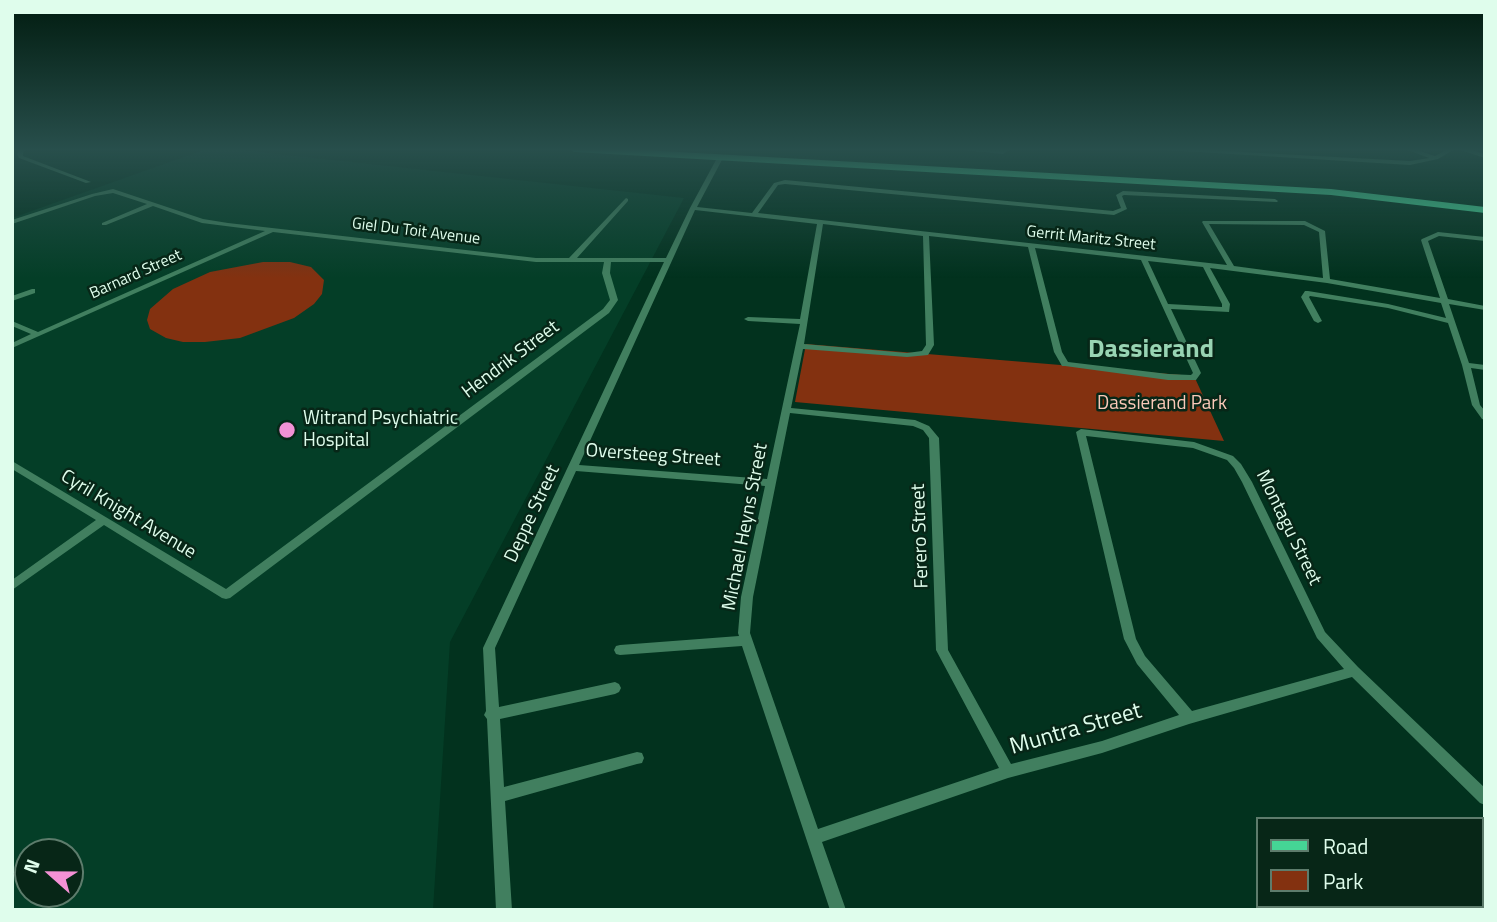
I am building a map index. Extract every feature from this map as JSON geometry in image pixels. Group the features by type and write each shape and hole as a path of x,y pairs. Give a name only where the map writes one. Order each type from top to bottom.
{"main road":[{"path":"1326,192 1485,209"}],"street":[{"name":"Giel Du Toit Avenue","path":"103,192 121,193 209,223 536,260 670,260"},
{"name":"Giel Du Toit Avenue","path":"12,222 103,192"},
{"name":"Deppe Street","path":"504,910 489,648 702,192"},
{"path":"754,214 770,192"},
{"path":"898,192 1114,213 1124,209 1119,195 1121,193 1275,201"},
{"path":"571,260 626,200"},
{"path":"104,224 153,204"},
{"name":"Gerrit Maritz Street","path":"694,208 1232,268 1485,308"},
{"name":"Michael Heyns Street","path":"820,222 800,346 747,597 745,641 838,910"},
{"path":"1232,268 1205,222 1308,223 1322,231 1327,281"},
{"name":"Barnard Street","path":"12,346 271,230"},
{"path":"800,346 907,355 925,353 929,345 926,234"},
{"path":"1485,239 1438,234 1424,240 1466,365 1476,405 1485,417"},
{"path":"1031,247 1058,352 1068,366 1175,378 1196,376 1197,373 1144,260"},
{"name":"Hendrik Street","path":"226,596 606,311 614,300 606,273 608,260"},
{"path":"1166,306 1226,310 1226,304 1206,266"},
{"path":"12,299 32,291"},
{"path":"1318,321 1306,297 1308,293 1388,306 1452,322"},
{"path":"748,319 804,322"},
{"path":"12,323 37,334"},
{"path":"1466,365 1485,368"},
{"name":"Ferero Street","path":"787,410 915,422 933,438 942,650 1008,771"},
{"name":"Montagu Street","path":"1189,718 1141,660 1130,639 1081,432 1194,445 1230,458 1247,482 1317,627 1354,671 1485,798"},
{"name":"Cyril Knight Avenue","path":"12,464 226,596"},
{"name":"Oversteeg Street","path":"574,468 772,483"},
{"path":"12,586 104,520"},
{"path":"620,650 745,641"},
{"name":"Muntra Street","path":"813,838 1008,771 1102,747 1189,718 1354,671"},
{"path":"491,715 615,688"},
{"path":"497,796 637,758"}],"shaded area":[{"name":"Witrand Psychiatric Hospital","path":"85,192 629,192 684,198 450,642 433,910 12,910 12,218"}],"green space":[{"path":"263,262 290,262 311,267 324,280 322,294 314,304 294,318 240,338 183,342 166,338 150,329 147,320 150,309 173,289 210,272"},
{"name":"Dassierand Park","path":"806,344 1194,376 1224,441 795,402"}],"place":[{"name":"Witrand Psychiatric Hospital","path":"287,430"}],"district":[{"name":"Dassierand","path":"1151,351"}]}
